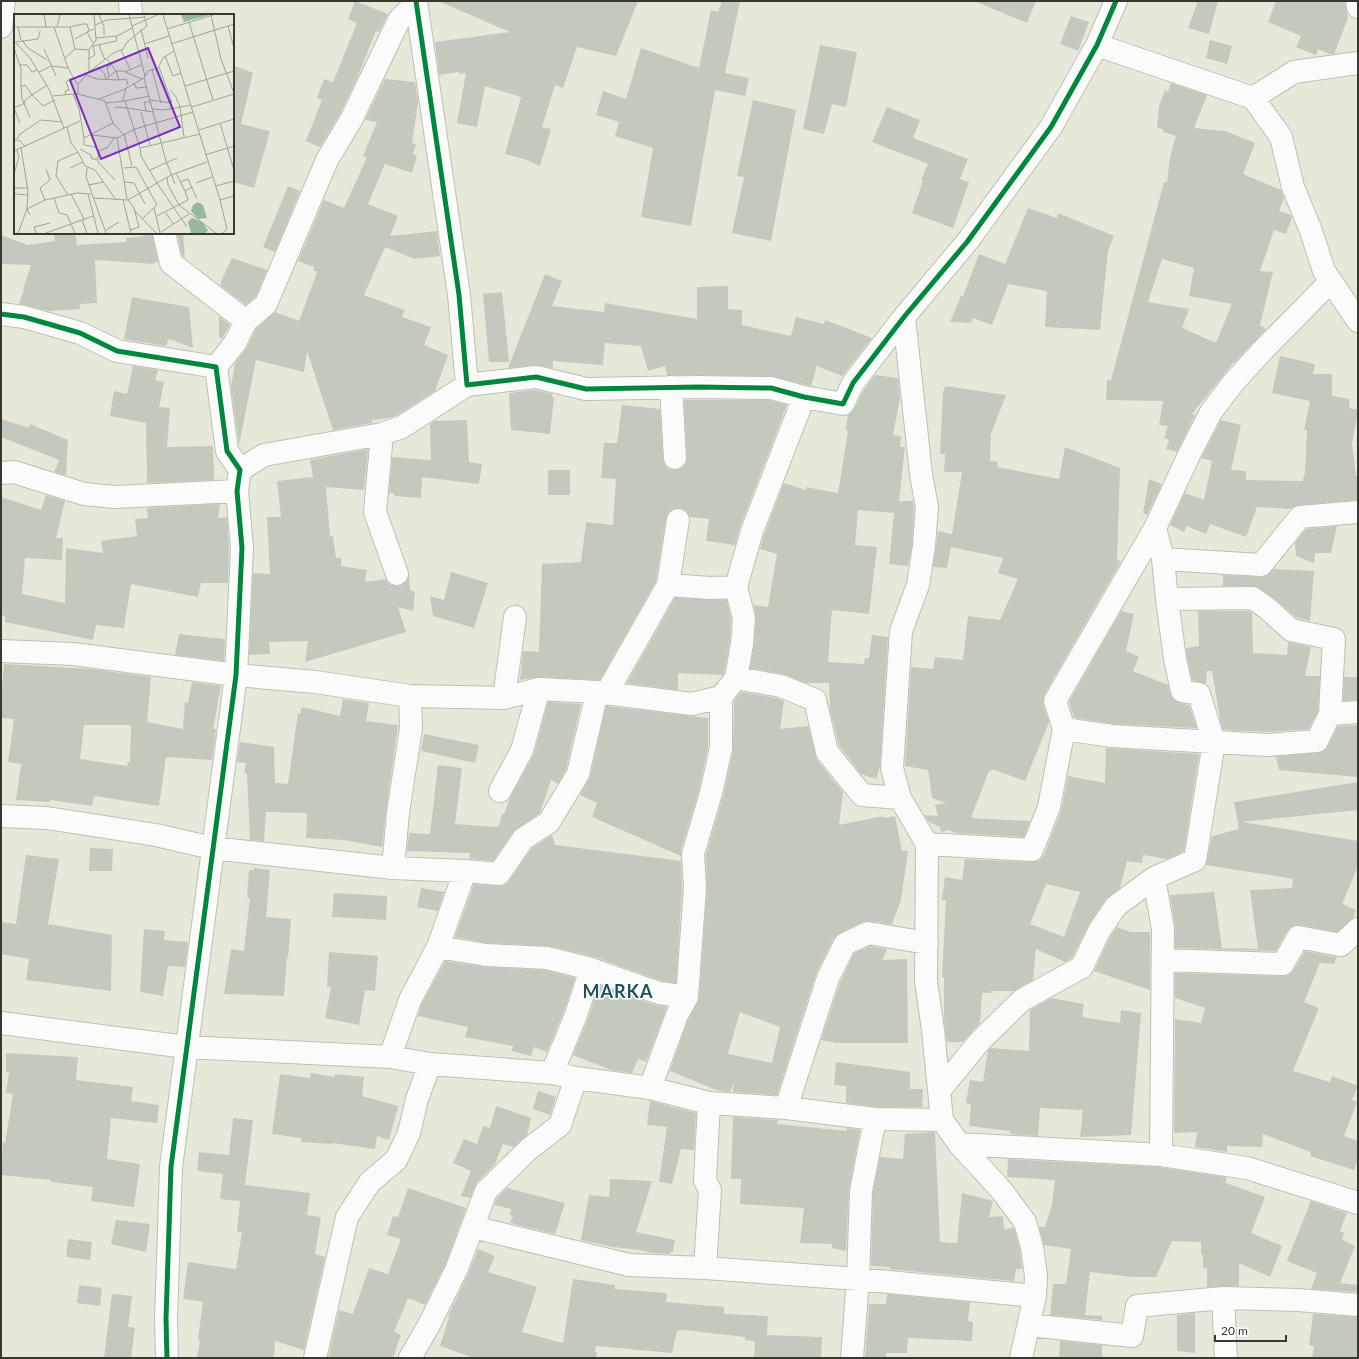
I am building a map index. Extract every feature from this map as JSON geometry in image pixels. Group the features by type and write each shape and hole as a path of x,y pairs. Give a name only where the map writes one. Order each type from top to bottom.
{"street":[{"path":"1,27 4,1"},
{"path":"130,1 131,14"},
{"path":"1,473 14,472 84,494 116,497 238,481 264,454 382,434 402,426 467,385 536,376 586,389 671,387 771,388 804,397 843,404 852,383 904,317 967,242 1051,127 1097,45 1116,1"},
{"path":"1357,1 1358,6"},
{"path":"167,1358 166,1319 171,1168 236,675 242,548 238,481 227,451 216,367 235,343 246,322 266,304 327,160 351,120 399,20 416,2"},
{"path":"416,2 459,295 467,385"},
{"path":"1097,45 1254,98 1281,136 1293,187 1311,231 1324,271 1358,321"},
{"path":"1254,98 1294,72 1358,63"},
{"path":"164,234 171,263 246,322"},
{"path":"927,844 1032,850 1049,807 1064,729 1055,701 1155,528 1211,412 1233,383 1263,350 1331,281"},
{"path":"1,314 24,317 80,333 117,351 216,367"},
{"path":"904,317 921,474 927,507 924,546 918,585 901,631 892,768 900,798 927,844 926,981 933,1030 942,1120 959,1144 1002,1191 1025,1222 1032,1247 1036,1276 1035,1296 1021,1358"},
{"path":"671,387 675,458"},
{"path":"1,651 73,654 236,675 315,682 410,696 504,698 539,689 602,693 692,704 721,697 736,678 742,644 744,618 736,587 752,531 804,397"},
{"path":"382,434 375,512 397,574"},
{"path":"1163,559 1261,564 1300,517 1358,512"},
{"path":"1,816 47,818 156,835 212,848 393,868 499,874 523,839 550,822 578,774 602,693 668,585 678,520"},
{"path":"939,1091 980,1041 1022,1000 1082,966 1099,931 1116,906 1154,878 1195,860 1214,742 1199,694 1182,691 1175,659 1163,559 1155,528"},
{"path":"668,585 710,588 736,587"},
{"path":"1064,729 1112,736 1268,745 1317,741 1330,714 1334,639 1292,630 1253,598 1167,599"},
{"path":"504,698 515,617"},
{"path":"736,678 781,686 815,700 827,752 862,795 900,798"},
{"path":"500,791 522,750 539,689"},
{"path":"393,868 398,813 411,728 410,696"},
{"path":"650,1088 678,1015 687,997 695,888 693,854 711,793 721,748 721,697"},
{"path":"1330,714 1358,712"},
{"path":"390,1057 410,1000 438,947 465,871"},
{"path":"1154,878 1163,929 1161,1154"},
{"path":"1163,960 1283,964 1298,937 1341,945 1358,928"},
{"path":"786,1108 828,978 845,944 868,933 927,943"},
{"path":"438,947 486,955 547,958 591,969 659,993 687,997"},
{"path":"552,1073 576,1015 591,969"},
{"path":"1,1023 186,1047 390,1057 430,1064 552,1073 576,1078 650,1088 709,1103 786,1108 875,1119 942,1120"},
{"path":"315,1358 347,1217 370,1182 396,1160 410,1133 416,1099 430,1064"},
{"path":"410,1358 458,1268 486,1191 529,1149 560,1125 576,1078"},
{"path":"705,1268 710,1190 705,1181 709,1103"},
{"path":"852,1358 858,1279 861,1191 875,1119"},
{"path":"959,1144 1161,1154 1247,1168 1358,1203"},
{"path":"473,1226 629,1265 705,1268 858,1279 1035,1296"},
{"path":"1029,1325 1132,1336 1137,1306 1223,1298 1298,1300 1358,1305"},
{"path":"1223,1298 1226,1358"}],"building":[{"path":"355,1 388,14 379,32 376,31 358,76 340,114 320,147 306,141 322,100 317,98 324,79 333,82 357,23 348,19"},
{"path":"438,1 638,1 616,56 577,47 563,88 555,85 542,127 551,129 540,166 527,160 505,154 521,97 485,86 477,127 457,123 466,73 459,74 459,72 439,75 435,42 510,32"},
{"path":"722,1 740,1 725,73 749,78 745,96 715,90 691,226 641,217 653,148 615,136 619,122 596,115 603,91 626,99 641,48 699,68 711,10 718,12"},
{"path":"974,1 1036,1 1027,23"},
{"path":"1198,1 1218,1 1209,34 1188,28"},
{"path":"1276,1 1345,1 1348,18 1334,54 1318,49 1316,55 1296,47 1301,36 1268,22"},
{"path":"1071,16 1089,22 1078,51 1060,44"},
{"path":"1210,40 1232,46 1227,64 1206,58"},
{"path":"820,45 857,52 846,107 832,104 824,134 803,129"},
{"path":"234,65 253,73 241,124 270,131 254,188 234,182"},
{"path":"385,79 415,82 418,102 412,143 416,145 413,154 417,156 412,173 385,164 368,204 398,216 390,236 437,231 440,256 415,259 385,247 364,295 405,310 402,317 431,327 424,345 448,355 435,391 396,416 372,420 372,423 333,430 307,351 304,372 256,360 239,445 231,387 235,363 246,349 256,329 275,312 299,321 317,272 313,270 314,267 298,261 324,200 344,208 367,157 363,156 377,122 365,120"},
{"path":"1171,83 1207,95 1194,128 1225,131 1255,143 1243,174 1281,190 1284,198 1279,211 1291,215 1292,218 1286,234 1274,230 1260,271 1273,272 1260,325 1266,329 1233,363 1192,414 1195,415 1177,452 1166,449 1169,440 1164,438 1168,426 1159,425 1163,401 1106,400 1107,380 1111,380 1164,182 1167,182 1170,157 1176,136 1163,132 1164,130 1157,127 1159,106 1165,90 1168,92","holes":["1162,259 1194,268 1189,296 1232,304 1216,343 1182,328 1189,309 1148,302"]},
{"path":"753,100 796,110 771,241 732,233 744,177 737,176"},
{"path":"887,107 920,120 913,138 968,159 960,179 969,182 953,228 912,213 923,181 921,180 928,164 872,142"},
{"path":"288,186 300,191 275,252 263,247"},
{"path":"1028,208 1057,218 1058,213 1114,236 1108,250 1100,330 1045,327 1047,291 1008,284 992,325 973,318 971,323 950,322 961,296 963,296 979,254 1005,264"},
{"path":"54,234 75,234 77,245 126,242 126,238 152,234 158,262 155,262 154,264 95,260 97,303 80,304 80,309 49,311 19,304 31,265 1,264 1,235 28,245 55,241"},
{"path":"177,234 183,234 185,258 182,256"},
{"path":"232,258 267,270 256,296 246,305 221,286 221,281"},
{"path":"545,274 562,281 552,306 604,312 605,303 697,319 697,287 728,286 728,309 742,310 742,325 791,336 796,317 824,324 825,320 872,338 842,376 817,366 811,386 771,376 667,375 665,366 648,371 641,346 605,343 603,365 553,361 553,368 535,365 508,368"},
{"path":"502,292 509,362 489,362 483,294"},
{"path":"132,297 189,307 193,348 169,339 166,346 124,339"},
{"path":"219,316 230,325 222,339 219,337"},
{"path":"1280,356 1315,364 1313,374 1332,374 1332,396 1350,399 1349,408 1358,410 1352,444 1356,476 1358,476 1358,500 1299,505 1290,509 1257,507 1246,537 1210,524 1206,534 1187,526 1184,532 1170,525 1185,493 1204,500 1212,461 1201,458 1221,420 1241,425 1231,470 1246,471 1246,480 1303,481 1304,474 1305,475 1307,430 1304,430 1310,401 1272,393"},
{"path":"133,366 158,370 155,380 164,382 159,407 170,408 167,447 213,446 214,480 147,483 146,423 110,416 114,391 127,394"},
{"path":"875,375 898,378 900,398 893,435 901,436 900,447 905,447 899,501 913,501 912,545 908,566 889,564 894,513 858,510 855,545 877,547 869,614 832,610 828,662 864,664 865,658 869,658 872,635 888,637 880,766 876,779 861,774 839,746 830,710 829,683 806,683 783,674 750,668 756,619 754,605 768,607 777,554 760,549 784,483 806,490 806,487 838,493 848,431 846,430 848,415 854,409 864,390"},
{"path":"945,386 1006,395 991,434 990,461 998,462 997,467 1059,479 1065,447 1120,468 1117,560 1121,561 1044,695 1043,705 1049,722 1025,781 992,769 991,772 989,771 971,818 1030,821 1024,837 956,833 949,830 941,832 940,827 929,822 924,815 938,816 935,805 946,803 932,798 928,770 905,766 911,667 933,669 935,657 963,660 968,616 1000,620 1018,579 998,573 1003,558 951,547 947,568 933,567 938,531 952,534 962,472 944,472 945,454 940,454 943,391"},
{"path":"535,390 552,394 552,397 554,397 550,434 511,430 509,393"},
{"path":"684,400 769,400 787,405 740,527 735,545 706,541 709,519 690,517 685,510 680,508 673,509 668,513 666,518 656,581 600,680 539,677 520,680 523,651 539,652 542,564 581,562 586,522 613,525 616,479 601,478 604,443 617,443 622,405 660,409 664,464 669,469 676,470 682,468 686,463 687,458"},
{"path":"1,419 29,428 30,424 68,440 66,475 54,472 59,460 1,437"},
{"path":"467,420 469,462 482,464 479,484 422,477 421,498 394,496 394,493 389,493 392,457 431,460 430,424 434,421"},
{"path":"368,449 364,490 326,487 330,536 333,536 336,558 341,558 341,566 367,570 365,582 386,579 389,584 401,586 409,577 410,590 415,592 413,611 398,607 406,632 305,662 308,641 269,642 270,654 249,655 253,573 270,574 267,517 281,517 277,481 313,477 310,460"},
{"path":"548,470 570,470 570,495 548,495"},
{"path":"1149,479 1162,484 1147,515 1143,513"},
{"path":"46,495 65,501 56,538 63,538 62,560 25,558 22,594 65,603 66,548 103,553 101,541 137,536 135,519 148,518 147,508 220,504 218,518 227,517 229,548 228,583 201,583 198,597 131,584 124,628 96,625 93,640 5,622 5,616 1,615 1,497 41,510"},
{"path":"1337,526 1331,553 1315,553 1314,563 1296,556 1295,543 1306,529"},
{"path":"1274,569 1314,571 1310,621 1297,618 1260,588 1253,586 1223,586 1223,575 1261,577 1266,576"},
{"path":"451,572 488,583 474,628 433,616 430,596 444,600"},
{"path":"675,598 727,600 731,619 730,642 723,675 678,673 678,690 627,683"},
{"path":"1121,611 1134,614 1126,651 1139,657 1133,671 1168,685 1170,694 1174,700 1189,705 1197,728 1113,724 1074,718 1069,702"},
{"path":"1198,611 1249,611 1252,613 1253,653 1287,655 1288,642 1311,647 1305,676 1320,676 1318,711 1309,729 1268,732 1223,730 1212,671 1207,671 1206,684 1192,680 1187,657 1186,648 1199,646"},
{"path":"179,634 225,639 224,661 175,655"},
{"path":"4,664 91,669 151,677 147,722 183,729 185,702 188,703 192,682 221,686 213,729 216,729 212,760 166,757 159,806 94,796 92,806 50,800 50,802 16,800 21,764 8,762 14,719 1,718","holes":["84,725 131,725 130,762 127,762 128,766 80,759"]},
{"path":"1344,677 1358,677 1358,700 1343,701"},
{"path":"741,692 777,698 784,701 780,729 808,726 817,760 843,792 839,825 878,817 886,818 895,816 902,851 908,851 901,900 892,924 895,925 870,921 863,922 840,933 834,938 816,974 777,1095 733,1092 734,1083 730,1092 719,1091 670,1071 688,1020 699,999 707,889 706,855 723,797 733,751 734,701","holes":["740,1012 780,1027 772,1063 728,1054"]},
{"path":"343,699 369,703 366,721 398,725 382,847 344,840 306,838 307,813 266,812 264,841 250,840 247,774 244,773 246,763 237,762 240,742 274,747 275,783 288,784 298,713 300,714 302,707 340,716"},
{"path":"548,702 581,704 566,769 558,784 551,780 540,813 513,832 493,861 470,859 470,853 407,851 409,833 430,834 438,765 462,768 455,824 499,826 502,814 504,814 510,798 534,754"},
{"path":"606,706 708,718 708,747 699,790 681,850 681,856 592,817 597,803 580,795 590,777"},
{"path":"1358,725 1358,777 1279,770 1276,757 1270,757 1318,753 1324,751 1338,726"},
{"path":"424,734 479,745 475,763 421,751"},
{"path":"1106,748 1199,754 1184,851 1167,859 1143,855 1142,863 1127,861 1120,888 1106,899 1089,924 1072,958 1065,962 1036,949 1033,980 1014,991 991,991 991,993 982,993 980,1023 963,1042 947,1042 944,1019 944,977 942,977 946,901 942,900 945,877 962,880 965,859 1031,862 1039,860 1044,855 1061,811 1068,776 1105,783","holes":["1046,884 1080,892 1064,937 1030,924"]},
{"path":"1358,782 1358,810 1242,822 1358,841 1358,866 1342,904 1356,910 1353,918 1337,932 1300,925 1293,926 1287,931 1276,951 1175,948 1175,927 1170,895 1214,892 1222,948 1258,949 1250,890 1292,888 1293,879 1206,865 1212,836 1239,829 1234,802"},
{"path":"552,835 555,845 681,861 682,888 676,983 662,981 595,957 550,946 487,943 455,937 474,884 498,886 505,885 532,848"},
{"path":"90,848 113,849 112,871 89,871"},
{"path":"26,855 59,859 48,924 112,935 111,991 26,980 29,959 1,954 1,922 16,924"},
{"path":"254,868 270,870 266,917 291,919 284,996 224,994 231,949 244,951 250,898 247,897 249,870 254,870"},
{"path":"421,888 444,892 438,911 417,907"},
{"path":"334,893 387,896 386,920 332,917"},
{"path":"1117,927 1131,932 1150,932 1150,990 1094,971 1110,937"},
{"path":"144,929 165,931 164,940 188,942 185,967 168,966 163,996 140,992"},
{"path":"870,946 887,949 882,960 907,959 908,1043 837,1043 821,1040 840,983 854,953"},
{"path":"1305,951 1337,957 1334,964 1320,963 1304,1002 1319,1008 1293,1071 1330,1082 1332,1076 1358,1086 1352,1100 1357,1102 1344,1136 1358,1141 1358,1159 1354,1170 1310,1156 1311,1152 1263,1134 1262,1147 1227,1146 1227,1152 1195,1147 1197,1132 1174,1133 1175,1019 1201,1023 1205,1008 1175,998 1175,973 1289,975 1294,970"},
{"path":"329,952 378,956 375,991 365,990 359,1025 325,1018 331,987 327,987"},
{"path":"445,961 485,967 545,970 575,978 564,1011 547,1052 534,1047 531,1056 512,1051 513,1046 465,1037 468,1027 418,1016 421,1005"},
{"path":"599,985 655,1005 667,1007 646,1062 638,1059 632,1073 611,1070 573,1055 588,1019"},
{"path":"1051,998 1084,1004 1082,1017 1120,1023 1121,1010 1141,1013 1131,1135 1080,1137 1083,1110 1040,1108 1038,1136 1010,1134 1010,1131 969,1126 971,1104 966,1103 970,1080 983,1082 988,1050 991,1048 1029,1051 1030,1010"},
{"path":"6,1053 78,1057 76,1080 133,1087 131,1101 159,1105 157,1123 111,1118 107,1159 140,1164 134,1207 91,1201 93,1187 51,1182 51,1180 1,1175 3,1142 5,1143 13,1094 6,1093 9,1072 6,1072"},
{"path":"836,1062 910,1072 910,1089 923,1089 922,1107 876,1107 846,1103 846,1086 834,1085"},
{"path":"311,1073 335,1077 335,1074 364,1077 362,1096 398,1106 389,1140 377,1136 375,1149 332,1143 301,1142 301,1138 272,1134 280,1074 310,1078"},
{"path":"538,1091 556,1097 550,1115 533,1109"},
{"path":"650,1101 696,1113 694,1150 681,1149 672,1184 659,1182 667,1127 647,1125"},
{"path":"496,1106 531,1118 527,1135 514,1147 503,1144 495,1164 477,1182 470,1198 461,1196 471,1171 453,1163 464,1139 477,1144 483,1126 490,1128"},
{"path":"733,1117 778,1120 777,1124 847,1131 847,1128 860,1130 849,1189 846,1251 832,1248 832,1244 800,1243 804,1208 740,1204 741,1179 731,1179"},
{"path":"233,1118 253,1120 245,1185 310,1193 307,1215 321,1217 315,1254 325,1257 304,1350 275,1341 274,1358 197,1358 203,1302 183,1299 188,1262 236,1269 242,1232 237,1232 240,1201 220,1199 223,1174 197,1171 199,1152 229,1155"},
{"path":"935,1132 940,1242 957,1243 962,1193 993,1201 989,1217 1003,1216 1004,1229 1014,1228 1020,1250 1022,1269 1016,1269 1014,1281 871,1266 873,1192 880,1157 903,1159 905,1134"},
{"path":"1008,1159 1159,1167 1226,1177 1226,1183 1265,1197 1251,1233 1282,1246 1270,1277 1239,1263 1239,1286 1207,1287 1207,1268 1203,1268 1201,1242 1172,1241 1156,1277 1133,1277 1090,1272 1085,1315 1102,1316 1102,1320 1050,1315 1053,1284 1066,1284 1071,1249 1044,1245 1039,1227 1045,1227 1052,1204 1055,1180 1007,1177"},
{"path":"610,1179 652,1181 636,1232 675,1240 673,1252 670,1252 670,1254 652,1253 581,1240 589,1195 609,1197"},
{"path":"408,1188 466,1208 446,1263 425,1305 408,1298 394,1332 401,1335 393,1358 328,1358 339,1310 353,1314 369,1268 388,1274 401,1239 387,1235 393,1216 398,1217"},
{"path":"507,1188 565,1203 555,1234 510,1223 513,1216 510,1215 511,1209 494,1205 497,1198"},
{"path":"1311,1201 1347,1213 1340,1231 1344,1233 1342,1240 1355,1246 1340,1283 1358,1285 1358,1292 1311,1289 1317,1273 1287,1261"},
{"path":"116,1220 150,1224 146,1252 111,1244"},
{"path":"68,1239 92,1242 90,1260 66,1257"},
{"path":"478,1249 495,1256 488,1272 537,1287 522,1332 563,1343 573,1279 615,1285 615,1289 667,1293 666,1302 724,1307 724,1314 768,1316 767,1335 822,1337 821,1358 754,1358 755,1341 745,1340 745,1337 684,1330 677,1331 672,1353 596,1346 596,1358 474,1358 440,1346 449,1317 448,1316"},
{"path":"79,1285 102,1288 100,1306 77,1303"},
{"path":"112,1294 132,1296 128,1327 135,1328 131,1358 104,1358"},
{"path":"887,1294 970,1302 968,1321 973,1322 972,1341 908,1338 907,1353 886,1353 886,1358 865,1358 869,1304 886,1304"},
{"path":"1195,1313 1195,1353 1177,1351 1177,1315"},
{"path":"1313,1314 1358,1317 1358,1358 1312,1358 1314,1346 1309,1345"},
{"path":"1060,1341 1102,1345 1102,1358 1059,1358"}],"cycle path":[{"path":"416,1 459,295 467,385 536,377 586,389 698,387 771,388 804,397 843,404 853,383 904,317 967,242 1051,127 1097,45 1116,1"},
{"path":"1,314 24,317 80,333 117,351 216,367 227,451 240,470 237,491 242,548 236,675 171,1167 166,1319 167,1358"}],"district":[{"name":"MARKA","path":"618,992"}]}
